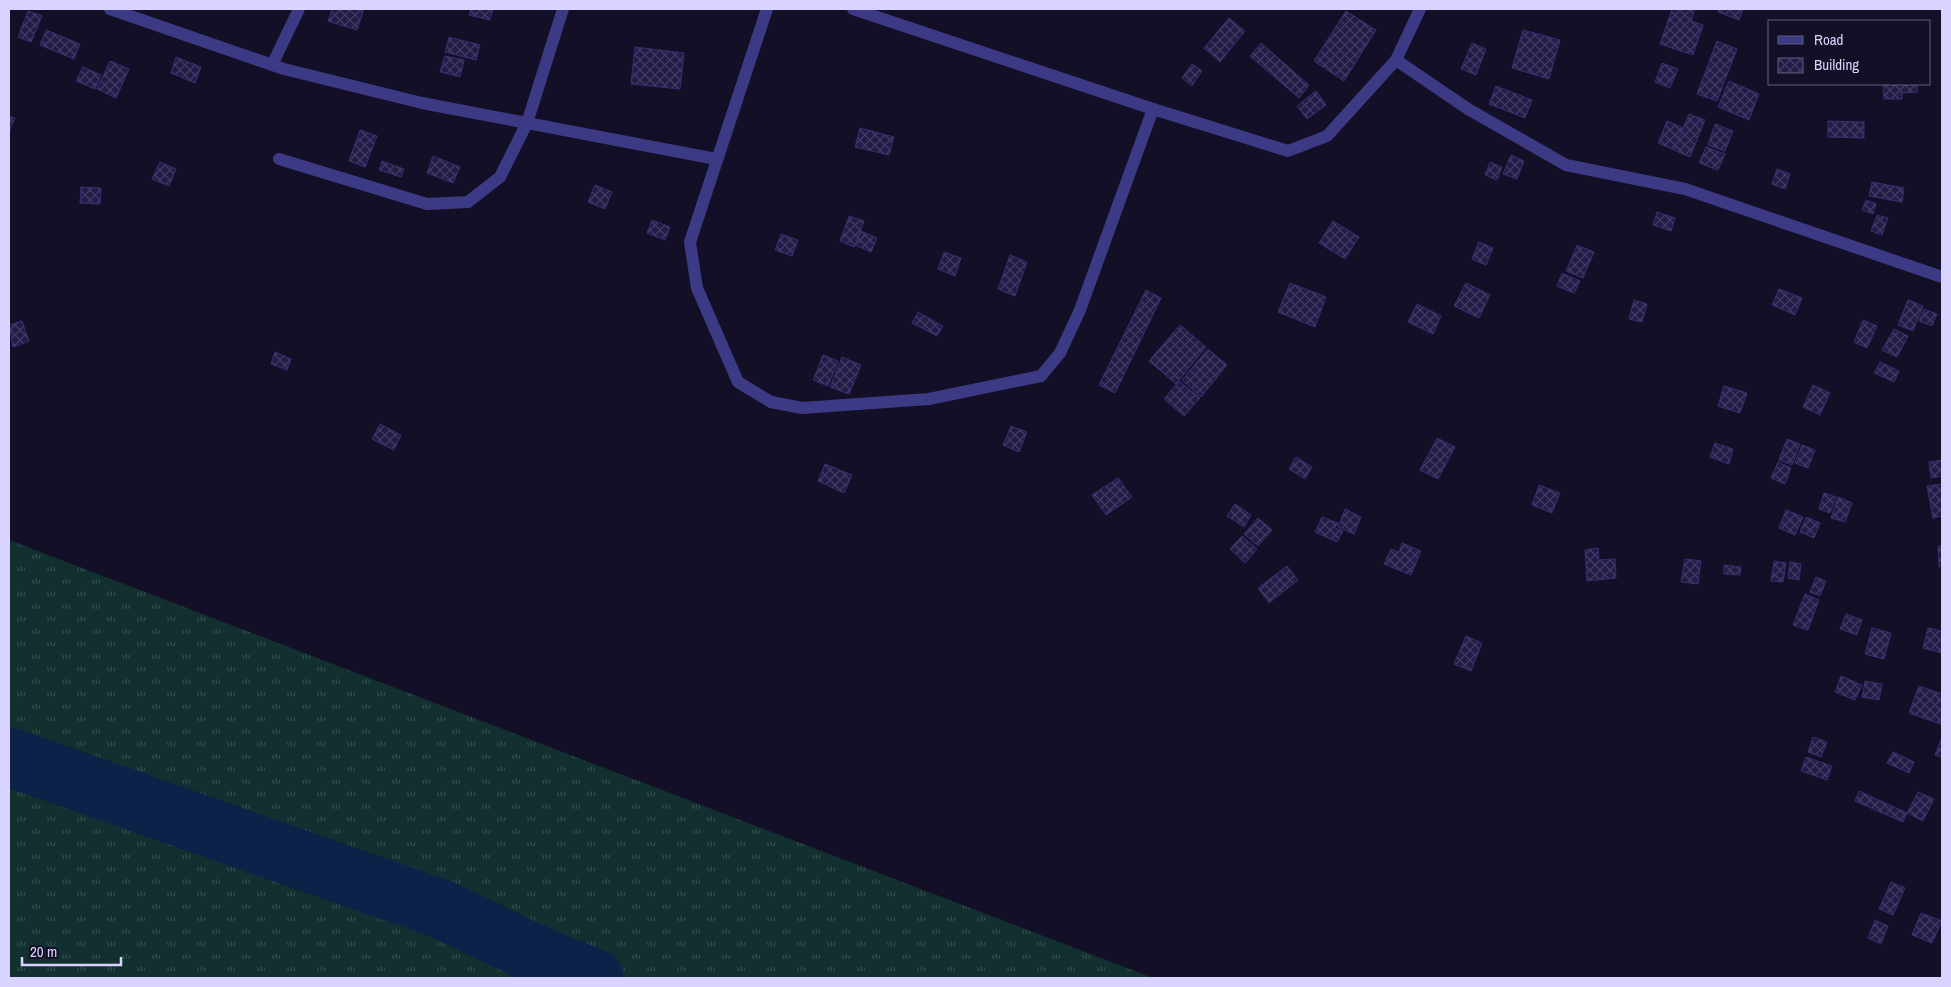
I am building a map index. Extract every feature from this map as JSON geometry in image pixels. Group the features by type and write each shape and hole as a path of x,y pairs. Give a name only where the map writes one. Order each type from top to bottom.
{"street":[{"path":"110,9 272,65 422,103 716,159"},
{"path":"272,65 299,9"},
{"path":"279,159 427,204 468,202 500,177 527,123 563,9"},
{"path":"767,9 690,242 697,288 738,382 771,402 802,408 929,399 1041,376 1060,353 1080,310 1153,109"},
{"path":"854,9 1153,109 1288,151 1327,136 1396,60 1420,9"},
{"path":"1396,60 1468,109 1566,165 1685,189 1942,277"}],"green space":[{"path":"9,540 1153,978 9,978"}],"building":[{"path":"332,9 364,9 357,30 328,21"},
{"path":"471,9 493,9 490,20 469,15"},
{"path":"1672,9 1695,9 1691,21 1703,25 1693,55 1660,44"},
{"path":"1719,9 1743,9 1739,20 1718,12"},
{"path":"28,11 42,16 31,42 18,37"},
{"path":"1346,11 1376,30 1344,81 1314,61"},
{"path":"1229,18 1245,31 1220,62 1204,48"},
{"path":"46,30 80,44 74,59 40,45"},
{"path":"1523,30 1560,40 1549,79 1512,68"},
{"path":"449,37 480,45 476,60 445,52"},
{"path":"1717,41 1737,49 1717,101 1697,94"},
{"path":"1261,43 1309,85 1299,98 1250,56"},
{"path":"1472,43 1486,49 1476,75 1461,69"},
{"path":"635,47 684,53 680,89 631,84"},
{"path":"445,56 464,60 460,77 440,72"},
{"path":"176,57 201,67 195,83 171,73"},
{"path":"110,61 129,69 116,98 97,89"},
{"path":"1662,63 1678,69 1670,88 1655,82"},
{"path":"1192,64 1202,71 1192,86 1182,78"},
{"path":"83,67 101,75 95,89 76,81"},
{"path":"1729,81 1759,94 1749,120 1718,107"},
{"path":"1883,85 1917,85 1917,92 1902,93 1902,99 1884,99"},
{"path":"1496,86 1532,100 1525,118 1489,104"},
{"path":"1316,91 1326,105 1307,119 1297,106"},
{"path":"1689,114 1705,120 1690,157 1674,150"},
{"path":"9,116 15,118 9,132"},
{"path":"1667,121 1683,128 1674,150 1658,143"},
{"path":"1828,121 1864,122 1864,138 1828,137"},
{"path":"1715,124 1733,131 1725,151 1708,145"},
{"path":"860,128 894,137 889,155 855,147"},
{"path":"360,130 377,136 365,167 349,161"},
{"path":"1706,147 1725,154 1718,170 1699,163"},
{"path":"1511,155 1524,161 1517,179 1503,174"},
{"path":"433,156 460,167 453,183 427,173"},
{"path":"382,161 404,169 401,177 379,170"},
{"path":"160,162 176,169 169,186 152,179"},
{"path":"1490,162 1502,167 1497,180 1485,175"},
{"path":"1777,169 1790,174 1785,189 1772,184"},
{"path":"1872,182 1904,188 1902,202 1869,196"},
{"path":"595,185 612,192 605,209 588,202"},
{"path":"81,187 101,188 100,204 80,203"},
{"path":"1866,200 1876,204 1873,214 1862,210"},
{"path":"1657,212 1675,218 1671,231 1653,225"},
{"path":"1877,215 1888,218 1882,235 1871,231"},
{"path":"849,216 864,221 854,247 840,241"},
{"path":"652,220 670,227 665,240 647,233"},
{"path":"1333,221 1359,237 1345,259 1319,243"},
{"path":"861,231 877,238 871,252 855,245"},
{"path":"781,234 798,240 792,256 775,250"},
{"path":"1479,242 1493,248 1486,265 1472,259"},
{"path":"1577,245 1594,252 1583,278 1566,271"},
{"path":"944,252 961,258 955,276 938,269"},
{"path":"1010,255 1027,262 1015,296 998,289"},
{"path":"1562,273 1580,281 1574,293 1557,286"},
{"path":"1290,283 1326,297 1315,327 1278,312"},
{"path":"1466,283 1490,295 1479,318 1454,306"},
{"path":"1779,289 1802,298 1795,315 1772,305"},
{"path":"1146,290 1161,298 1115,393 1099,385"},
{"path":"1634,300 1647,304 1642,322 1629,319"},
{"path":"1908,300 1923,306 1913,331 1898,325"},
{"path":"1417,304 1441,316 1433,334 1408,322"},
{"path":"1924,309 1937,314 1932,326 1919,321"},
{"path":"918,312 943,326 937,336 912,323"},
{"path":"1863,320 1877,326 1867,348 1854,342"},
{"path":"22,321 29,341 13,347 9,325"},
{"path":"1180,325 1206,347 1176,384 1149,361"},
{"path":"1894,329 1908,336 1897,357 1882,350"},
{"path":"1208,349 1227,365 1201,397 1182,380"},
{"path":"275,352 291,359 287,370 271,364"},
{"path":"823,355 838,361 828,386 813,380"},
{"path":"842,357 861,365 849,394 830,387"},
{"path":"1880,362 1899,371 1894,382 1874,373"},
{"path":"1179,381 1200,398 1184,416 1164,399"},
{"path":"1813,385 1830,393 1820,415 1803,407"},
{"path":"1724,386 1747,393 1740,413 1718,406"},
{"path":"380,424 401,435 394,450 372,439"},
{"path":"1011,426 1027,432 1019,452 1003,445"},
{"path":"1437,438 1455,447 1438,479 1420,470"},
{"path":"1787,439 1800,444 1792,465 1779,460"},
{"path":"1715,443 1733,449 1729,464 1710,457"},
{"path":"1802,445 1815,450 1808,468 1795,463"},
{"path":"1296,457 1312,467 1305,479 1289,469"},
{"path":"1942,460 1942,476 1931,478 1929,462"},
{"path":"1778,462 1791,468 1785,484 1771,478"},
{"path":"825,464 852,475 844,493 818,481"},
{"path":"1118,478 1132,497 1106,515 1092,495"},
{"path":"1942,484 1942,516 1933,518 1927,486"},
{"path":"1539,485 1560,493 1552,513 1532,505"},
{"path":"1824,493 1836,497 1830,513 1819,509"},
{"path":"1838,497 1852,503 1845,522 1831,518"},
{"path":"1235,504 1251,515 1244,527 1227,516"},
{"path":"1345,509 1361,517 1354,534 1338,527"},
{"path":"1786,510 1803,517 1795,535 1779,528"},
{"path":"1322,517 1338,523 1335,528 1343,531 1337,542 1315,532"},
{"path":"1806,517 1820,523 1814,538 1800,532"},
{"path":"1258,518 1272,530 1258,546 1244,534"},
{"path":"1242,536 1257,549 1245,563 1230,549"},
{"path":"1402,543 1421,551 1411,575 1384,564 1391,549 1399,552"},
{"path":"1938,546 1942,546 1942,566 1939,567"},
{"path":"1598,548 1599,560 1615,559 1616,578 1587,581 1585,550"},
{"path":"1685,559 1701,561 1698,584 1681,582"},
{"path":"1774,561 1786,563 1783,582 1771,581"},
{"path":"1790,562 1801,564 1799,580 1788,578"},
{"path":"1724,565 1741,567 1740,575 1724,574"},
{"path":"1287,566 1298,580 1269,603 1258,588"},
{"path":"1816,577 1826,581 1820,596 1810,592"},
{"path":"1805,594 1819,600 1808,630 1793,625"},
{"path":"1846,614 1862,620 1857,635 1840,629"},
{"path":"1872,628 1891,633 1884,659 1865,654"},
{"path":"1928,628 1942,631 1942,653 1923,648"},
{"path":"1466,636 1482,643 1471,671 1454,664"},
{"path":"1841,676 1862,685 1855,700 1835,692"},
{"path":"1865,681 1882,684 1879,700 1862,697"},
{"path":"1919,686 1942,694 1941,724 1909,713"},
{"path":"1813,737 1827,742 1821,757 1808,752"},
{"path":"1942,737 1942,757 1935,755"},
{"path":"1893,752 1914,762 1909,773 1887,763"},
{"path":"1806,757 1832,766 1827,780 1801,771"},
{"path":"1859,791 1907,813 1903,822 1855,801"},
{"path":"1918,792 1934,799 1923,821 1907,813"},
{"path":"1891,882 1905,888 1893,915 1879,909"},
{"path":"1921,913 1942,921 1932,943 1912,935"},
{"path":"1875,920 1888,926 1881,944 1868,938"}],"waterway":[{"path":"9,757 441,909 550,961 594,978"}]}
